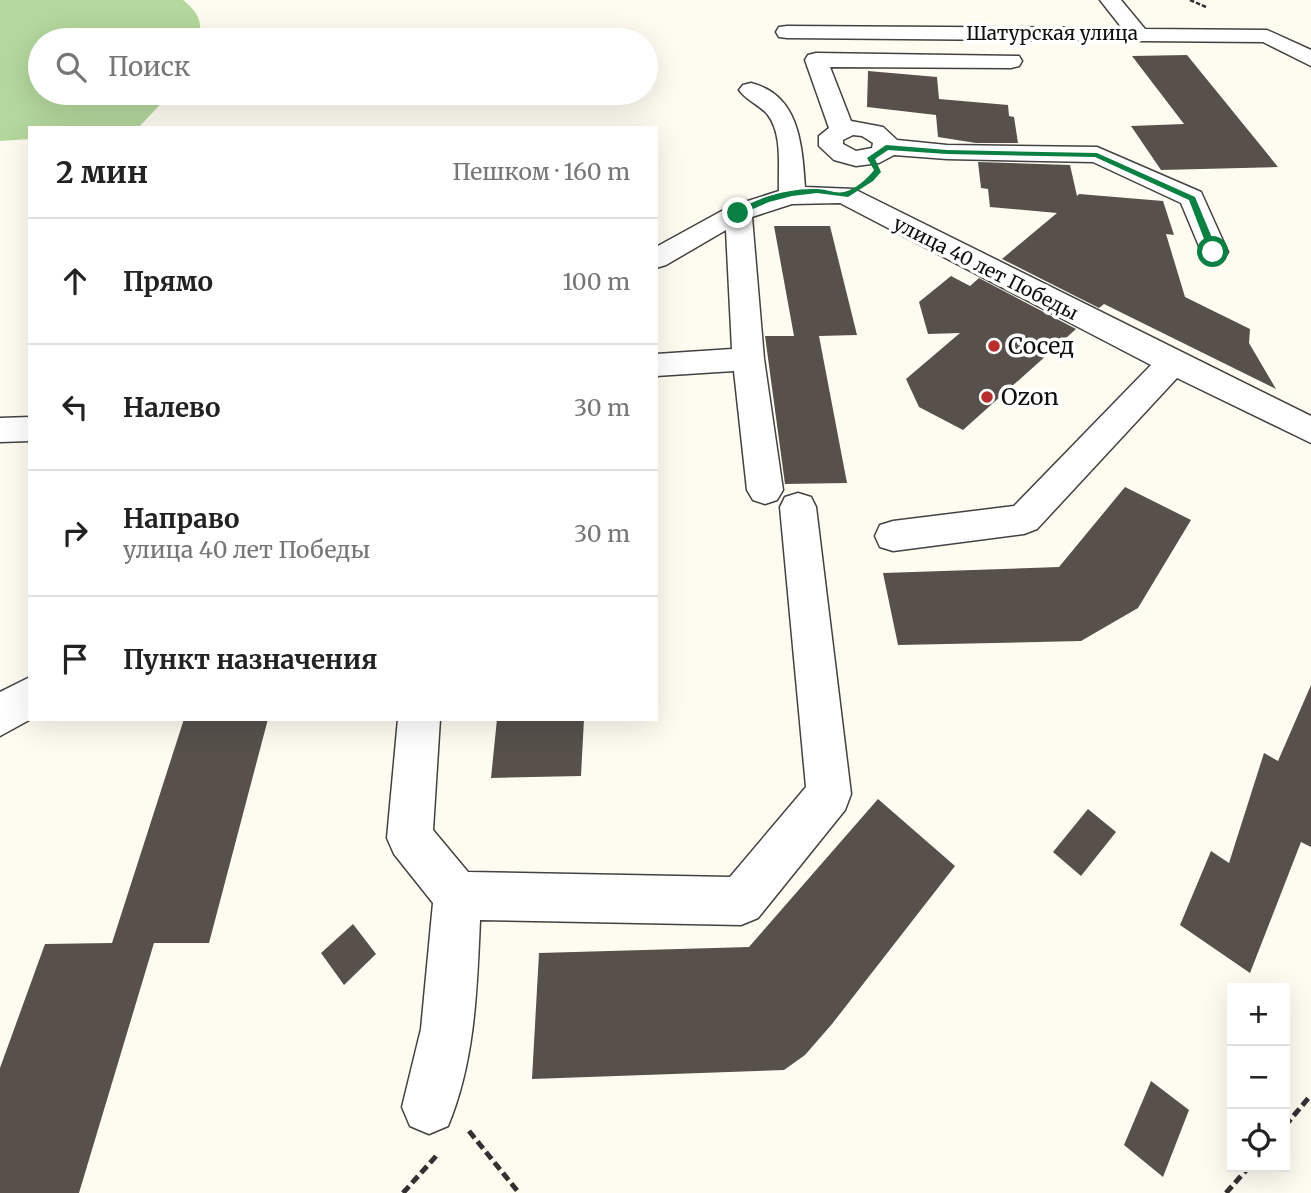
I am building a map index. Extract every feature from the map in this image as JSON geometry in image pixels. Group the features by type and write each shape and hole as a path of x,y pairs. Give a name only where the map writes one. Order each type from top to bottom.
{"street":[{"path":"1110,0 1138,34"},
{"name":"Шатурская улица","path":"787,32 1267,36 1311,59"},
{"path":"1011,61 816,60 842,129 831,136 829,141 835,151 851,158 878,153 947,152 1097,155 1192,198 1213,252"},
{"path":"751,90 777,107 784,118 788,130 792,193"},
{"path":"845,195 870,180 878,170 878,153"},
{"name":"улица 40 лет Победы","path":"658,258 766,200 792,193 817,191 845,195 1311,431"},
{"path":"457,896 741,901 828,794 781,499 748,359 738,213"},
{"path":"658,365 748,359"},
{"path":"893,536 1024,519 1172,362"},
{"path":"0,430 28,429"},
{"path":"0,716 28,697"},
{"path":"419,721 410,838 457,896 451,1003 442,1070 447,1125"}],"path":[{"path":"1290,1120 1311,1095"},
{"path":"403,1193 447,1125 519,1193"},
{"path":"1226,1193 1245,1172"}],"green space":[{"path":"0,0 183,0 198,17 200,28 28,28 28,105 160,105 140,126 28,126 28,139 0,141"}],"building":[{"path":"1187,55 1278,167 1161,170 1131,126 1184,124 1132,56"},
{"path":"868,71 937,77 939,99 1008,105 1009,116 1014,117 1018,143 976,143 938,137 936,115 867,107"},
{"path":"978,162 1070,165 1077,196 1079,194 1163,201 1174,235 1166,234 1185,297 1250,329 1249,343 1276,389 1104,304 1099,308 1002,259 1057,213 990,207 988,189 981,188"},
{"path":"774,226 830,226 857,335 819,336 847,483 785,484 765,336 794,336"},
{"name":"Сосед","path":"951,276 970,286 979,278 1076,329 963,430 919,407 906,379 960,333 928,334 919,302"},
{"path":"1125,487 1191,520 1138,608 1081,641 898,645 883,573 1059,567"},
{"path":"1311,685 1311,847 1301,842 1250,973 1180,925 1211,851 1229,863 1264,753 1278,761"},
{"path":"183,721 267,721 209,943 154,943 79,1193 0,1193 0,1068 45,944 112,943"},
{"path":"497,721 584,721 581,776 491,778"},
{"path":"878,799 955,866 805,1055 784,1070 532,1079 539,953 749,947"},
{"path":"1088,809 1116,832 1081,876 1053,852"},
{"path":"353,924 376,954 344,985 321,953"},
{"path":"1151,1081 1189,1110 1163,1177 1124,1145"}],"place":[{"name":"Сосед","path":"994,346"},
{"name":"Ozon","path":"987,397"}],"route":[{"path":"738,213 766,200 792,193 817,191 845,195 870,180 878,170 870,158 884,152 886,147 947,152 1097,155 1192,198 1213,252"}]}
